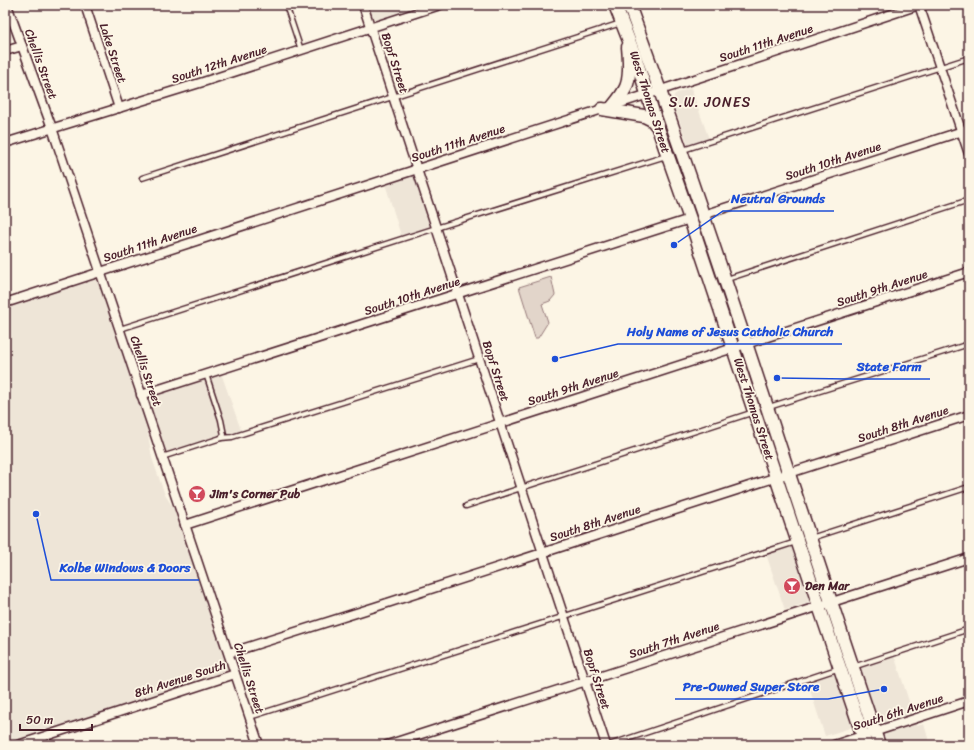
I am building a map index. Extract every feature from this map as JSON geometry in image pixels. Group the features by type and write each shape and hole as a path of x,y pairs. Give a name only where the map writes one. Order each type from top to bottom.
{"main road":[{"name":"West Thomas Street","path":"615,5 635,56 840,668 868,738 879,745"},
{"name":"West Thomas Street","path":"629,5 703,215 832,602 853,667 868,738"},
{"path":"624,27 628,61 627,82 624,90 608,107 644,116 652,120 658,128"}],"street":[{"name":"Chellis Street","path":"7,5 52,128 259,745"},
{"name":"Lake Street","path":"85,5 119,108"},
{"name":"Bopf Street","path":"363,5 606,745"},
{"name":"South 12th Avenue","path":"5,143 440,5"},
{"path":"919,5 940,67 965,131 969,154"},
{"name":"South 11th Avenue","path":"5,303 417,170 919,5"},
{"path":"5,51 22,46"},
{"name":"South 10th Avenue","path":"703,215 965,131"},
{"name":"South 10th Avenue","path":"141,395 690,219"},
{"name":"South 9th Avenue","path":"185,525 969,272"},
{"name":"South 8th Avenue","path":"228,654 969,415"},
{"name":"South 7th Avenue","path":"387,745 969,558"},
{"name":"8th Avenue South","path":"18,745 235,674"},
{"name":"South 6th Avenue","path":"834,745 868,738 969,701"}],"lane":[{"path":"286,5 301,50"},
{"path":"142,178 393,97 624,27"},
{"path":"680,150 969,58"},
{"path":"119,329 668,155"},
{"path":"725,280 969,200"},
{"path":"767,408 969,344"},
{"path":"162,457 221,438 232,437 479,359"},
{"path":"206,374 221,420 224,435 221,438"},
{"path":"466,506 754,412"},
{"path":"810,538 969,487"},
{"path":"250,717 798,542"},
{"path":"853,667 969,629"},
{"path":"609,745 840,668"}],"shaded area":[{"path":"363,5 421,5 423,11 370,28"},
{"path":"691,88 709,139 688,145 673,100 674,95 677,93"},
{"path":"417,170 436,228 402,239 384,180"},
{"path":"100,272 141,395 220,370 242,433 169,457 142,397 152,458 165,495 185,525 235,674 18,745 5,745 5,303"},
{"path":"551,277 555,295 550,301 542,304 548,322 538,338 535,338 519,287"},
{"path":"794,545 812,599 810,602 785,610 766,554"},
{"path":"894,655 917,726 924,724 930,745 887,745 860,666"},
{"path":"836,672 854,724 850,728 825,736 807,681"}],"place":[{"name":"Neutral Grounds","path":"674,245"},
{"name":"Holy Name of Jesus Catholic Church","path":"555,359"},
{"name":"State Farm","path":"777,378"},
{"name":"Jim's Corner Pub","path":"197,494"},
{"name":"Kolbe Windows & Doors","path":"36,514"},
{"name":"Den Mar","path":"792,586"},
{"name":"Pre-Owned Super Store","path":"884,689"}],"district":[{"name":"S.W. JONES","path":"710,102"}]}
